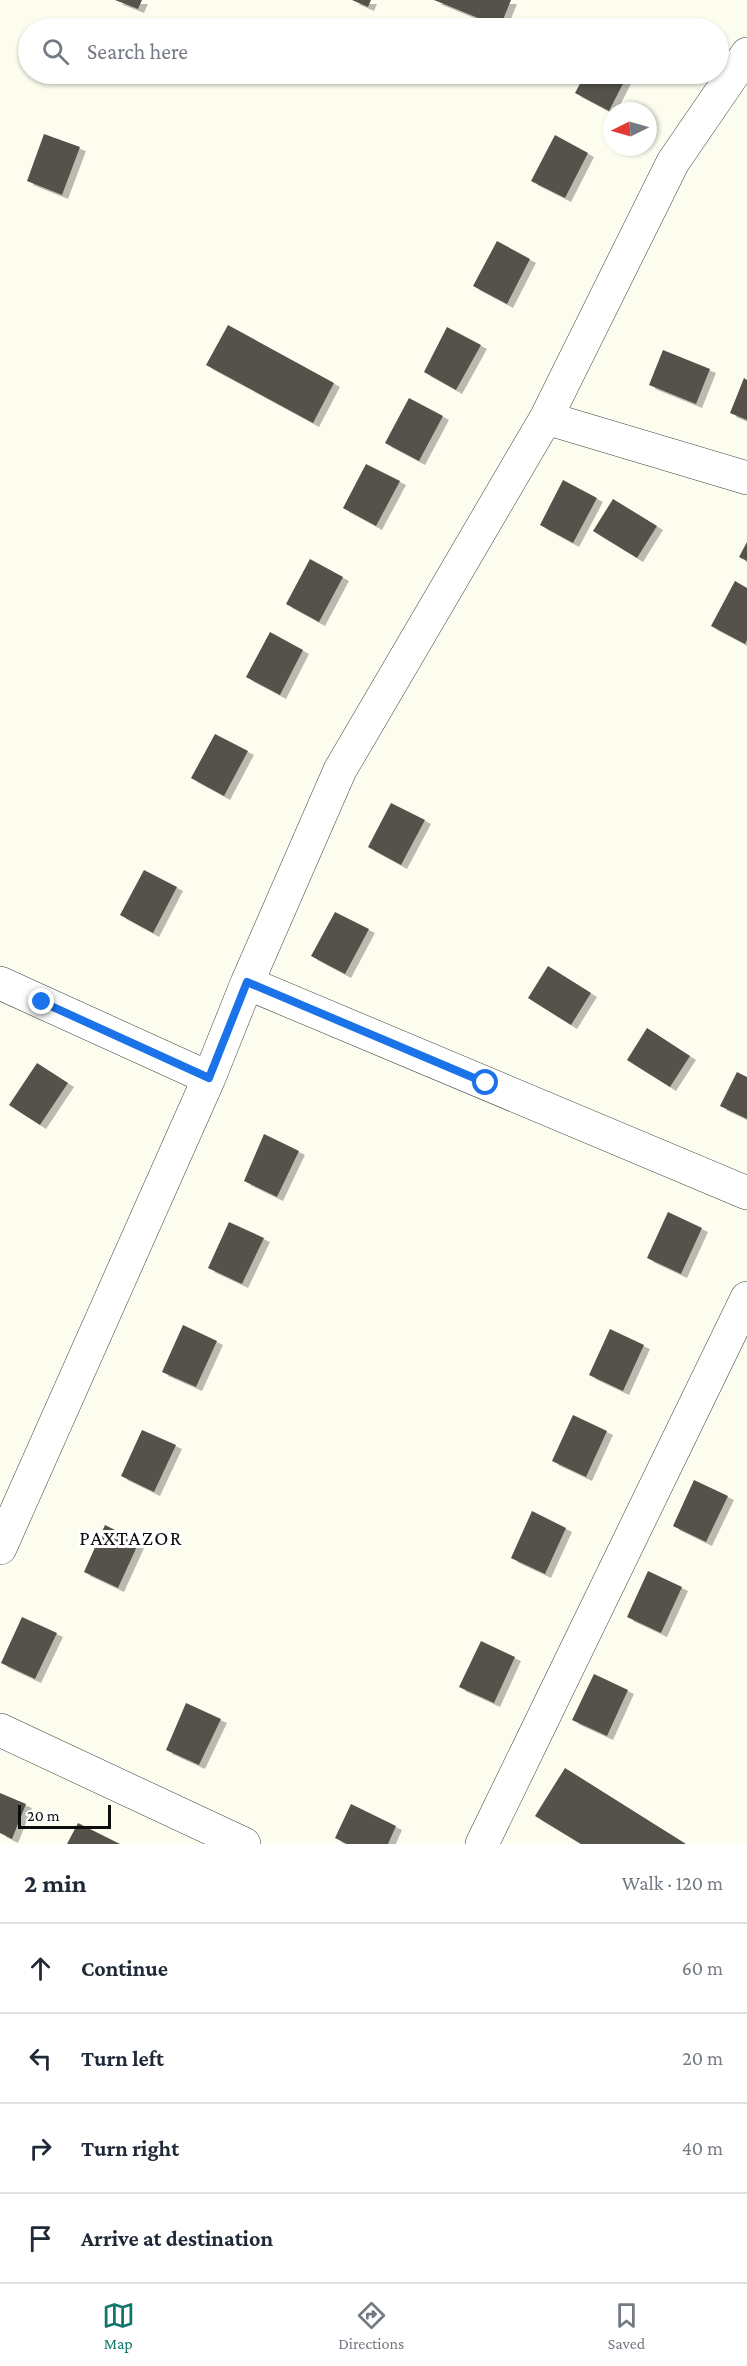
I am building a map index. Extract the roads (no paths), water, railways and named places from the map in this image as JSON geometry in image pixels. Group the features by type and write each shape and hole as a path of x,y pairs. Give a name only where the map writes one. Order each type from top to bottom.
{"street":[{"path":"729,80 747,54"},
{"path":"0,1548 209,1078 247,982 339,770 546,418 673,162 726,84"},
{"path":"546,418 747,478"},
{"path":"247,982 747,1193"},
{"path":"0,983 209,1078"},
{"path":"482,1844 747,1298"},
{"path":"0,1730 244,1844"}],"district":[{"name":"PAXTAZOR","path":"131,1538"}]}
